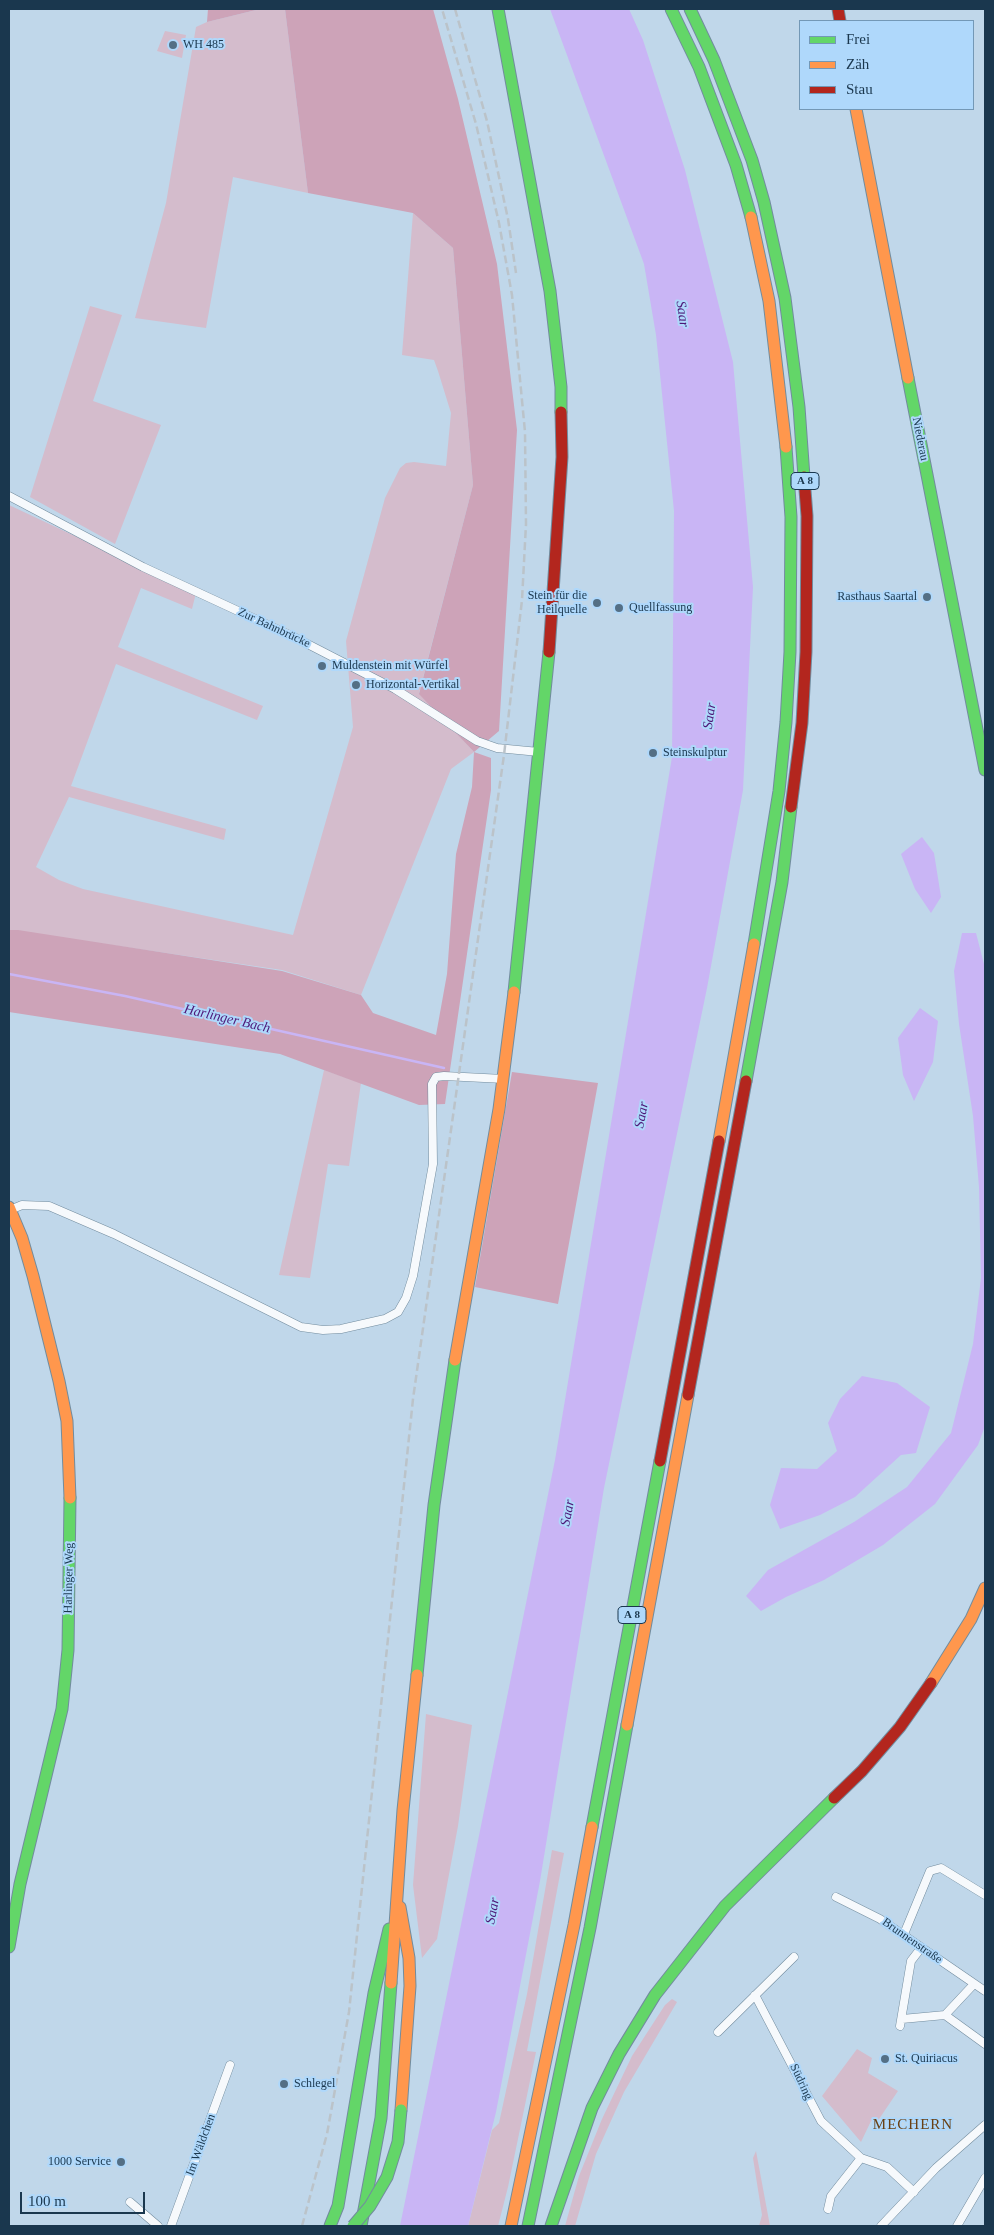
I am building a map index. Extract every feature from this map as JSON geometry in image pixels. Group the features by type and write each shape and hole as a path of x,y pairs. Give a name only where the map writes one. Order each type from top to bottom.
{"main road":[{"path":"361,2226 381,2118 397,1888 416,1660 441,1447 458,1338 504,1079 548,674 561,476 561,387 550,291 498,9"},
{"name":"A 8","path":"511,2226 574,1925 744,1002 779,791 786,722 791,568 787,457 769,300 748,206 718,113 671,9"},
{"name":"A 8","path":"528,2226 592,1918 760,1006 794,802 802,723 808,568 804,456 785,298 764,202 733,107 690,9"},
{"name":"Niederau","path":"856,110 985,770"},
{"name":"Harlinger Weg","path":"9,1947 20,1884 62,1709 67,1657 70,1498 67,1421 59,1381 33,1276 10,1208"},
{"path":"551,2226 592,2108 619,2054 675,1967 725,1906 862,1772 900,1727 936,1676 971,1619 985,1588"},
{"path":"353,2226 370,2206 387,2178 398,2142 410,1971 397,1888"},
{"path":"330,2226 338,2206 374,1993 397,1888"}],"street":[{"name":"Zur Bahnbrücke","path":"9,496 143,568 292,636 395,689 477,741 497,748 539,752"},
{"path":"10,1208 22,1205 49,1206 114,1234 301,1327 323,1330 384,1319 398,1312 406,1298 413,1276 433,1164 432,1084 436,1078 444,1076 504,1079"},
{"path":"904,1934 930,1871 941,1868 985,1895"},
{"name":"Brunnenstraße","path":"836,1897 872,1914 904,1934 985,1992"},
{"path":"921,1948 910,1961 901,2023 945,2015 974,1984"},
{"path":"718,2032 794,1957"},
{"name":"Südring","path":"754,1995 784,2046 816,2113 830,2130 861,2158 887,2167 914,2192"},
{"path":"945,2015 985,2044"},
{"name":"Im Wäldchen","path":"171,2226 230,2065"},
{"path":"881,2226 942,2162 985,2125"},
{"path":"828,2209 831,2196 861,2158"},
{"path":"957,2226 985,2178"},
{"path":"130,2202 158,2226"}],"shaded area":[{"path":"208,9 260,9 207,22"},
{"path":"260,9 285,9 308,193 233,177 206,328 135,318 166,203 196,27 207,22"},
{"path":"285,9 433,9 458,99 497,264 517,430 499,731 474,752 419,694 473,485 453,248 413,213 308,193"},
{"path":"165,31 186,35 182,58 157,51"},
{"path":"413,213 453,248 473,485 419,693 474,752 451,769 361,995 282,970 9,930 9,505 196,593 192,609 141,588 118,647 263,706 257,720 116,664 71,786 226,829 224,840 69,797 36,867 59,880 83,889 293,935 353,727 346,641 385,498 400,468 406,463 414,462 446,466 451,413 434,360 402,355"},
{"path":"90,306 122,315 93,401 161,425 115,544 30,497"},
{"path":"474,752 491,758 491,790 445,1104 419,1105 280,1054 9,1012 9,930 18,930 282,971 361,995 373,1013 436,1035 447,974 456,854 472,787"},
{"path":"324,1070 361,1083 349,1166 328,1164 310,1278 279,1275"},
{"path":"512,1072 598,1083 558,1304 475,1287"},
{"path":"426,1714 472,1725 458,1826 437,1939 422,1958 413,1885"},
{"path":"552,1850 564,1853 527,2051 536,2052 508,2187 498,2226 468,2226 492,2130 499,2123 527,1994"},
{"path":"672,1999 677,2002 624,2092 596,2154 575,2226 565,2226 579,2176 602,2119 632,2056 665,2005"},
{"path":"857,2049 872,2058 868,2073 898,2091 877,2122 871,2121 861,2142 822,2096"},
{"path":"756,2151 770,2226 759,2226 762,2215 753,2158"}],"water":[{"name":"Saar","path":"550,9 629,9 643,40 685,170 733,362 753,587 743,790 707,988 604,1488 540,1881 496,2112 468,2226 400,2226 555,1460 672,757 674,511 656,335 644,264"},
{"path":"922,837 934,853 941,897 931,913 915,889 901,854"},
{"path":"962,933 976,933 985,968 985,1426 978,1445 935,1504 883,1545 824,1580 786,1597 761,1611 746,1596 768,1570 854,1522 907,1487 951,1433 973,1344 981,1278 979,1187 973,1116 959,1024 954,971"},
{"path":"920,1008 938,1021 933,1062 914,1101 903,1075 898,1038"},
{"path":"862,1376 897,1383 930,1407 916,1453 901,1455 855,1497 820,1515 780,1529 770,1505 781,1468 817,1469 837,1451 828,1423 840,1399"}],"waterway":[{"name":"Harlinger Bach","path":"9,974 125,996 444,1068"}],"railway":[{"path":"302,2226 327,2134 349,2012 413,1399 504,755 522,600 526,524 525,432 512,295 499,223 476,124 442,9"},
{"path":"455,9 487,121 508,219 516,273"}],"traffic: fast":[{"path":"498,9 550,291 561,387 561,412"},
{"path":"671,9 699,67 736,165 751,217"},
{"path":"690,9 714,60 752,160 764,202 785,298 799,407 804,477"},
{"path":"908,378 985,770"},
{"path":"754,944 779,791 786,722 790,652 791,517 786,447"},
{"path":"514,992 549,652"},
{"path":"746,1081 782,882 791,807"},
{"path":"417,1675 434,1505 455,1360"},
{"path":"592,1827 660,1461"},
{"path":"9,1947 20,1884 62,1709 68,1650 70,1498"},
{"path":"528,2226 590,1928 627,1725"},
{"path":"551,2226 592,2108 619,2054 655,1995 725,1906 834,1798"},
{"path":"330,2226 338,2206 374,1993 389,1929"},
{"path":"361,2226 381,2118 391,1983"},
{"path":"353,2226 370,2206 387,2177 398,2142 401,2110"}],"traffic: slow":[{"path":"856,110 908,378"},
{"path":"751,217 769,301 786,447"},
{"path":"719,1141 754,944"},
{"path":"455,1360 499,1109 514,992"},
{"path":"9,1207 22,1238 33,1276 59,1381 67,1421 70,1498"},
{"path":"627,1725 688,1395"},
{"path":"931,1683 971,1619 985,1588"},
{"path":"391,1983 403,1810 417,1675"},
{"path":"511,2226 574,1925 592,1827"},
{"path":"400,1907 409,1958 410,1986 401,2110"}],"traffic: jam":[{"path":"838,9 840,20"},
{"path":"549,652 562,457 561,412"},
{"path":"791,807 802,723 806,652 807,516 804,477"},
{"path":"688,1395 746,1081"},
{"path":"660,1461 719,1141"},
{"path":"834,1798 862,1771 900,1727 931,1683"}],"place":[{"name":"WH 485","path":"173,45"},
{"name":"Rasthaus Saartal","path":"927,597"},
{"name":"Stein für die Heilquelle","path":"597,603"},
{"name":"Quellfassung","path":"619,608"},
{"name":"Muldenstein mit Würfel","path":"322,666"},
{"name":"Horizontal-Vertikal","path":"356,685"},
{"name":"Steinskulptur","path":"653,753"},
{"name":"St. Quiriacus","path":"885,2059"},
{"name":"Schlegel","path":"284,2084"},
{"name":"1000 Service","path":"121,2162"}],"district":[{"name":"MECHERN","path":"913,2125"}]}
